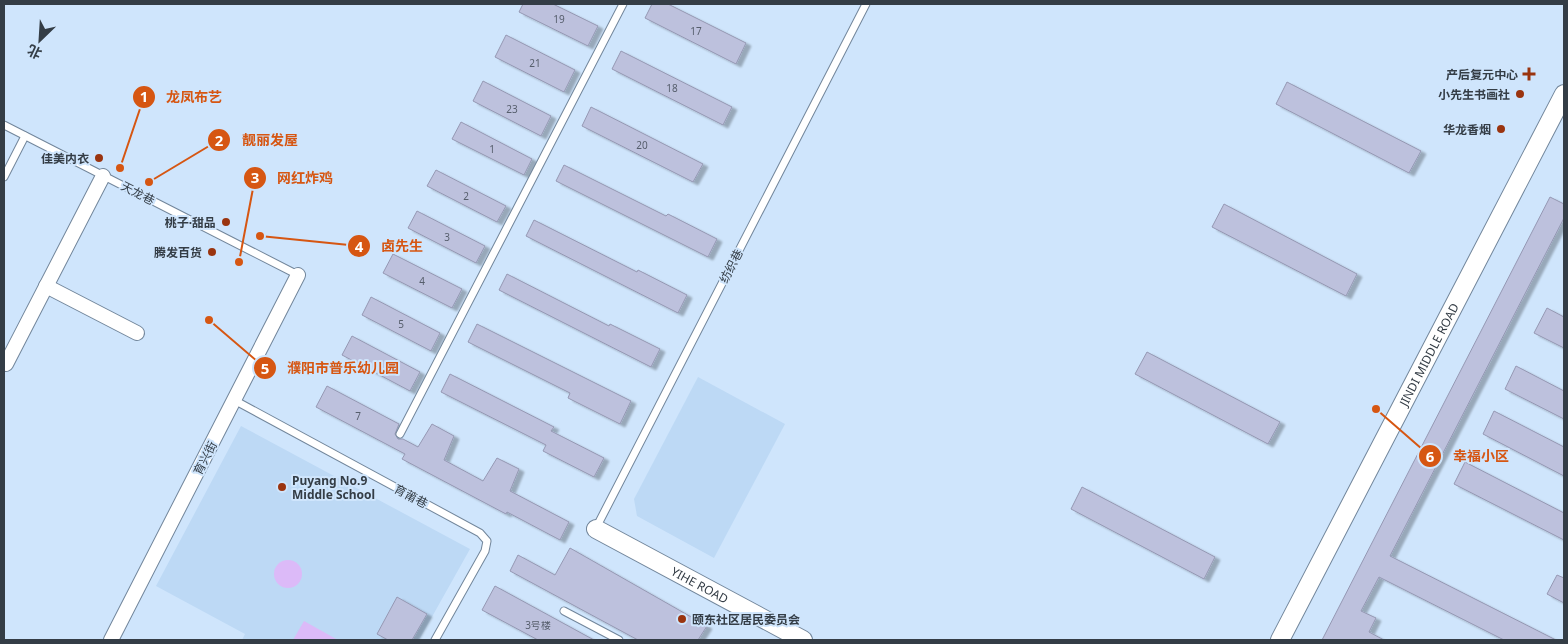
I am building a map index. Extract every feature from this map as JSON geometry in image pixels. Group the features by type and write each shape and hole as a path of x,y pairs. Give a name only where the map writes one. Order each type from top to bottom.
{"street":[{"name":"JINDI MIDDLE ROAD","path":"1280,640 1564,94"},
{"path":"6,364 103,176"},
{"name":"育兴街","path":"111,640 298,275"},
{"path":"46,286 137,333"},
{"name":"YIHE ROAD","path":"596,528 803,640"}],"lane":[{"path":"400,434 624,4"},
{"name":"纺织巷","path":"596,528 866,4"},
{"name":"天龙巷","path":"4,125 298,275"},
{"path":"4,177 25,136"},
{"name":"育莆巷","path":"234,400 480,533 487,541 484,551 435,640"},
{"path":"564,611 619,640"}],"shaded area":[{"path":"698,377 785,424 714,558 637,516 634,499"},
{"name":"Puyang No.9 Middle School","path":"241,426 470,549 419,640 242,640 245,634 156,586"},
{"path":"288,560 298,564 302,574 298,584 288,588 278,584 274,574 278,564"},
{"path":"304,621 338,640 293,640"}],"building":[{"path":"523,4 553,4 598,26 588,46 519,12"},
{"path":"652,4 668,4 746,43 736,64 645,18"},
{"path":"506,35 575,70 564,92 495,57"},
{"path":"621,51 732,107 723,125 612,69"},
{"path":"483,81 551,116 541,136 473,101"},
{"path":"1287,82 1421,151 1409,173 1276,104"},
{"path":"591,107 703,164 693,182 582,126"},
{"path":"461,122 532,159 524,175 452,139"},
{"path":"564,165 666,216 668,214 717,239 708,257 556,181"},
{"path":"436,170 506,206 497,222 427,186"},
{"path":"1550,197 1564,204 1564,218 1390,556 1556,640 1504,640 1379,577 1361,611 1376,618 1369,632 1384,640 1322,640"},
{"path":"1224,204 1357,274 1346,296 1212,227"},
{"path":"417,211 485,246 476,263 408,228"},
{"path":"534,220 687,295 678,313 526,236"},
{"path":"393,254 462,289 452,308 383,273"},
{"path":"507,274 609,326 610,324 660,349 651,367 499,290"},
{"path":"371,297 440,333 431,351 362,315"},
{"path":"1547,308 1564,317 1564,348 1534,333"},
{"path":"477,324 631,401 620,424 568,398 570,393 468,342"},
{"path":"352,336 420,372 410,391 342,355"},
{"path":"1147,352 1280,422 1268,444 1135,374"},
{"path":"1516,366 1564,391 1564,419 1505,389"},
{"path":"450,374 554,427 551,431 604,458 594,477 543,451 546,445 441,392"},
{"path":"327,386 399,424 395,434 398,439 403,439 418,447 432,424 454,436 444,460 483,481 497,458 519,469 510,491 569,522 560,540 402,459 405,454 316,407"},
{"path":"1494,411 1564,447 1564,476 1483,434"},
{"path":"1465,462 1564,513 1564,540 1454,484"},
{"path":"1082,487 1215,557 1204,579 1071,509"},
{"path":"570,548 707,626 698,640 638,640 510,571 518,555 555,575"},
{"path":"1557,575 1564,578 1564,603 1547,594"},
{"path":"495,586 594,640 538,640 482,610"},
{"path":"397,597 427,614 412,640 388,640 377,634"}],"place":[{"name":"产后复元中心","path":"1529,74"},
{"name":"小先生书画社","path":"1520,94"},
{"name":"华龙香烟","path":"1501,129"},
{"name":"佳美内衣","path":"99,158"},
{"name":"龙凤布艺","path":"120,168"},
{"name":"靓丽发屋","path":"149,182"},
{"name":"桃子·甜品","path":"226,222"},
{"name":"卤先生","path":"260,236"},
{"name":"腾发百货","path":"212,252"},
{"name":"网红炸鸡","path":"239,262"},
{"name":"濮阳市普乐幼儿园","path":"209,320"},
{"name":"幸福小区","path":"1376,409"},
{"name":"Puyang No.9 Middle School","path":"282,487"},
{"name":"颐东社区居民委员会","path":"682,619"}]}
